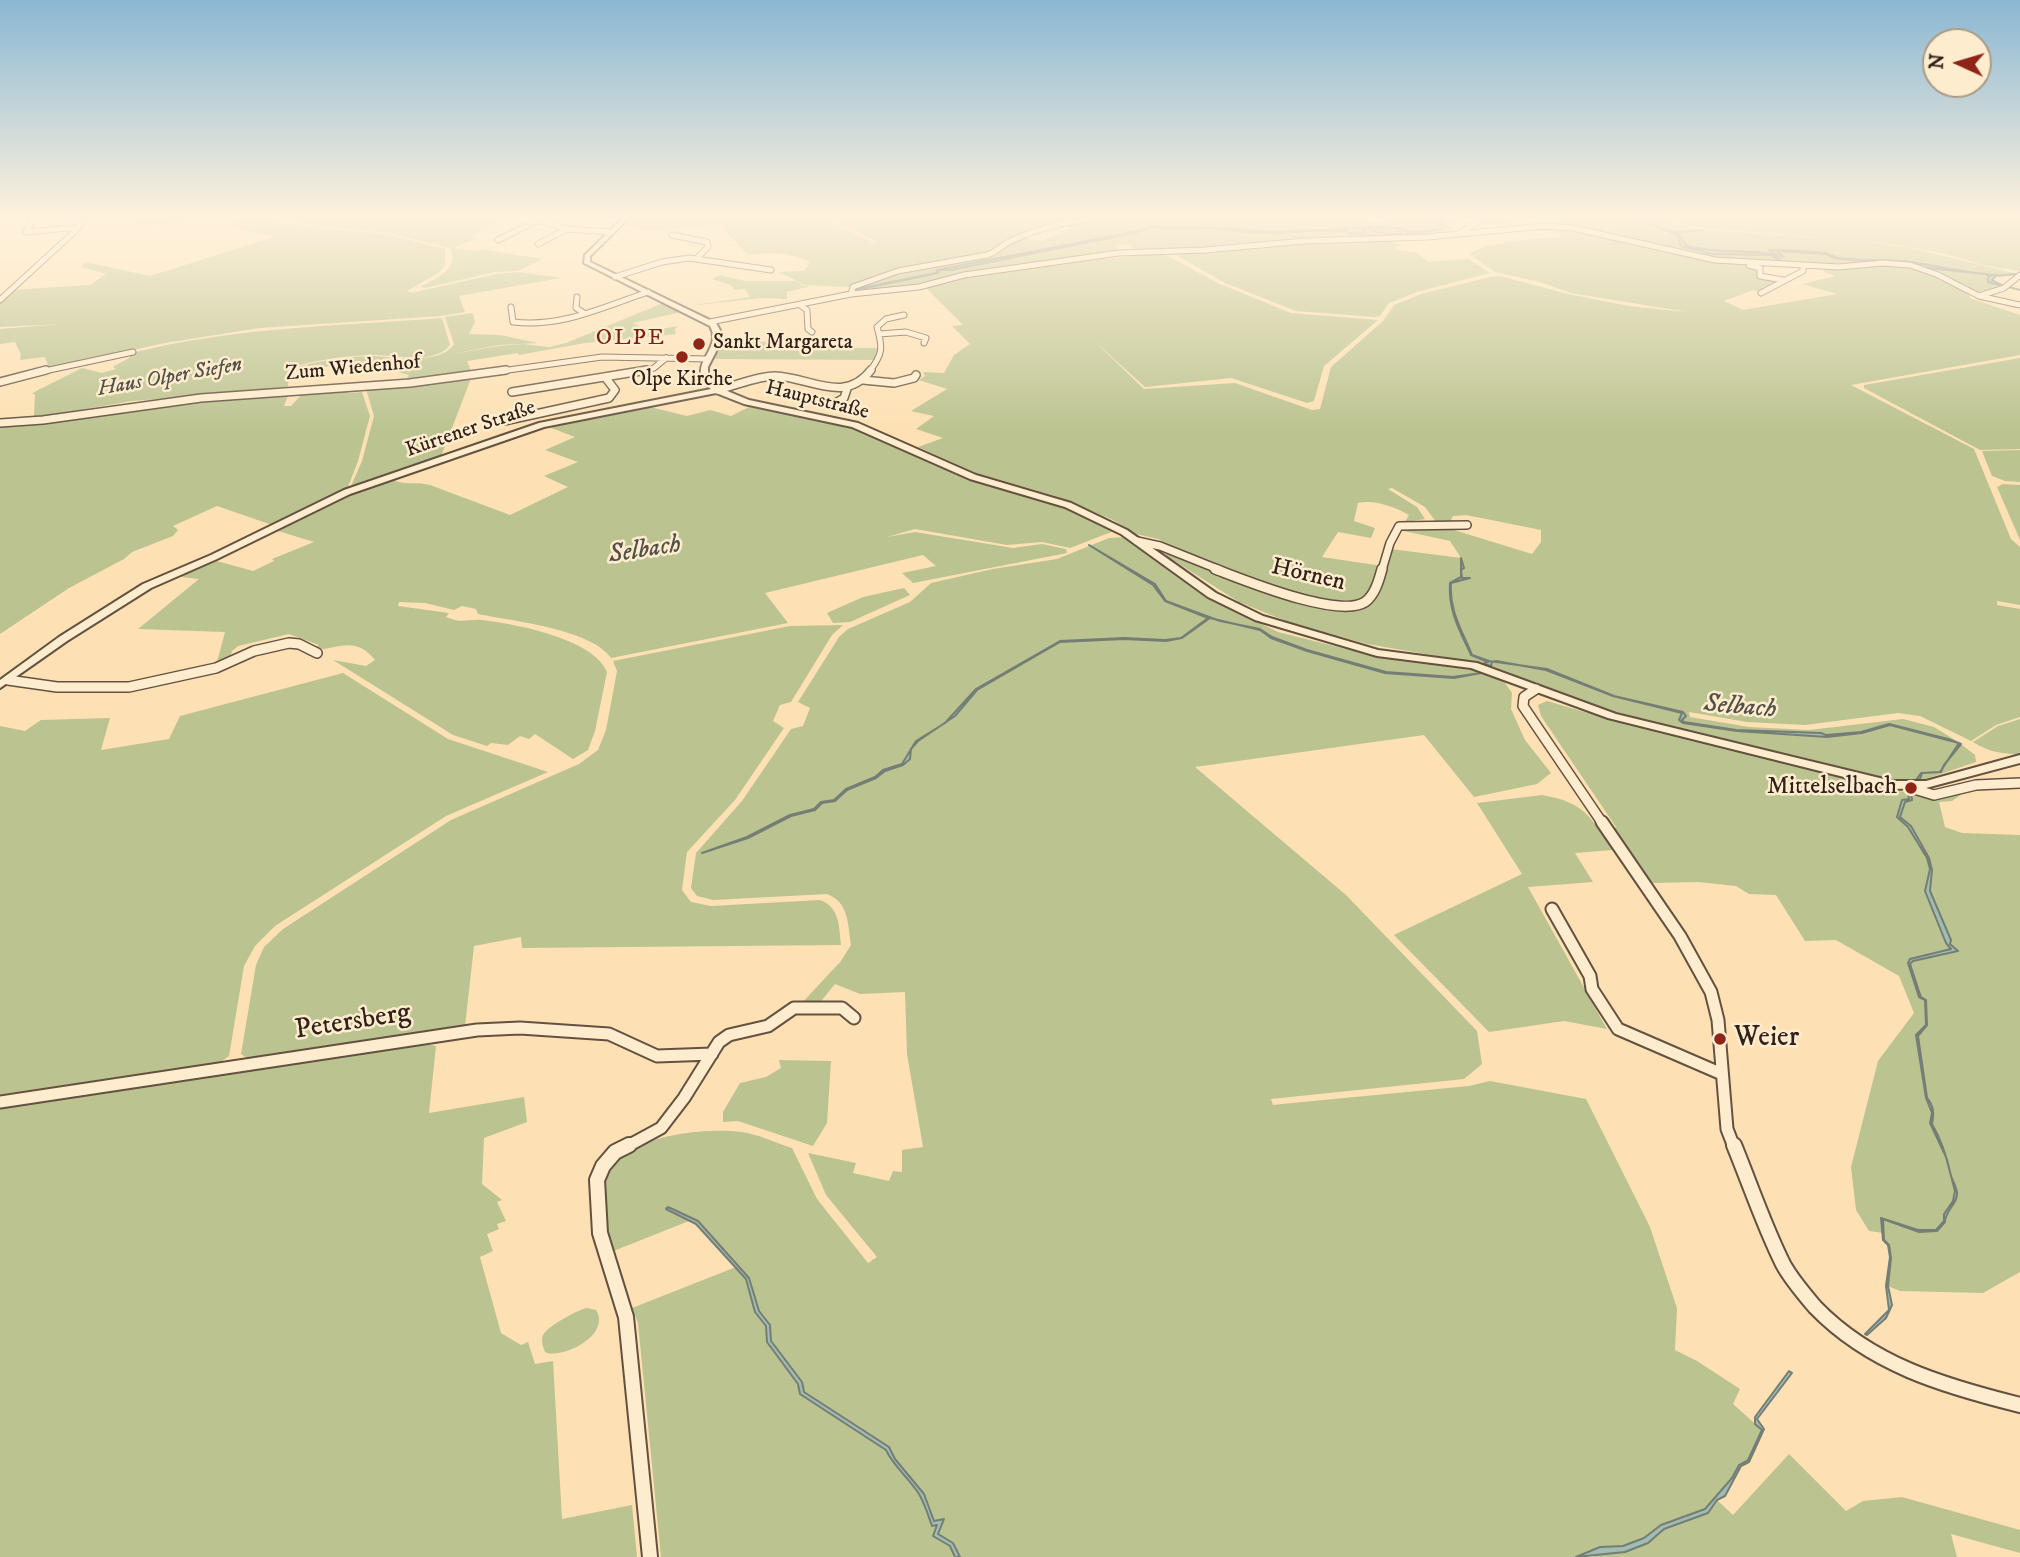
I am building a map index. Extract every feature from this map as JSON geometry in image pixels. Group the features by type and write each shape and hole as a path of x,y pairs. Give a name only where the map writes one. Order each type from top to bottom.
{"street":[{"path":"0,300 13,288"},
{"path":"638,288 710,322 716,328 718,337 704,373 717,390 774,376 847,389 863,380 882,355 883,347 877,327 880,323 904,315"},
{"path":"851,295 853,288"},
{"path":"710,322 851,295 913,288"},
{"path":"1761,293 1778,288"},
{"path":"1963,288 1979,296 2020,305"},
{"path":"1979,296 2002,288"},
{"path":"511,307 511,320 530,325 561,322 648,292"},
{"path":"577,297 576,308 584,313"},
{"path":"800,305 807,310 808,329 813,332"},
{"path":"879,334 917,334 926,338 924,343"},
{"path":"0,382 73,363 133,352"},
{"name":"Zum Wiedenhof","path":"0,422 43,420 201,398 410,383 602,357 708,359"},
{"path":"512,392 654,368 666,358"},
{"path":"774,376 778,370 776,366"},
{"path":"863,380 902,382 914,378 916,374"},
{"path":"504,421 609,398 615,390 605,377"},
{"path":"837,402 844,398 847,389"},
{"name":"Hauptstraße","path":"717,390 747,402 866,429 962,473"},
{"name":"Kürtener Straße","path":"4,682 62,639 140,590 347,492 542,425 717,390"},
{"path":"962,473 1068,505 1107,522 1212,595 1259,618 1377,653 1472,665 1612,716 1934,795 1976,785 2020,783"},
{"name":"Hörnen","path":"1138,541 1160,546 1267,589 1344,606 1365,603 1370,597 1386,565 1392,534 1399,526 1467,525"},
{"path":"4,682 57,687 129,687 216,668 254,651 289,643 299,644 317,653"},
{"path":"1536,689 1524,698 1523,706 1680,936 1711,992 1718,1020 1727,1129 1784,1266 1814,1308 1868,1353 1893,1367 1934,1382 2020,1405"},
{"path":"1911,788 1927,787 1995,763 2020,760"},
{"path":"1552,909 1590,976 1592,989 1618,1028 1722,1074"},
{"path":"650,1557 626,1317 600,1233 597,1180 603,1166 615,1152 661,1128 719,1042 729,1035 768,1026 794,1008 842,1008 854,1018"},
{"name":"Petersberg","path":"0,1102 477,1030 520,1028 609,1034 657,1056 712,1054"}],"green space":[{"path":"49,288 413,288 407,291 411,293 435,288 506,288 459,296 465,312 441,316 260,328 165,343 49,368 45,357 20,360 21,354 15,342 0,344 0,329 62,324 0,327 0,303 12,290"},
{"path":"733,288 804,288 787,292 787,299 761,298 688,306 750,297 745,289 735,290"},
{"path":"860,288 895,288 854,292"},
{"path":"926,288 1229,288 1291,313 1378,320 1324,366 1314,401 1307,403 1231,378 1145,387 1092,339 1144,389 1235,383 1312,410 1320,409 1331,367 1383,321 1394,305 1421,294 1447,288 1544,288 1629,306 1687,312 1571,293 1556,288 1775,288 1759,292 1753,290 1724,301 1743,310 1837,294 1815,288 1959,288 1969,293 1970,298 2020,315 2020,355 1851,385 1974,449 2011,539 2020,547 2020,605 1997,601 1997,605 2020,609 2020,717 1996,725 1971,741 1920,716 1898,713 1805,725 1747,722 1689,712 1690,717 1749,727 1809,730 1903,719 1934,727 1975,755 1976,762 1917,782 1892,780 1613,712 1491,666 1493,660 1483,664 1367,644 1291,623 1239,602 1165,555 1169,553 1302,600 1330,607 1353,608 1369,603 1378,593 1387,570 1391,549 1461,558 1450,541 1399,530 1403,527 1441,526 1532,554 1541,542 1541,530 1466,515 1453,516 1450,522 1436,522 1425,507 1392,488 1388,489 1417,507 1425,519 1405,522 1409,515 1398,509 1384,504 1358,503 1354,521 1375,528 1371,538 1338,532 1322,557 1382,566 1368,591 1357,601 1330,600 1296,594 1158,539 1136,534 1113,520 1055,496 976,473 918,447 943,438 916,429 934,416 911,411 947,389 919,380 925,376 923,372 944,373 954,355 970,344 952,326 963,325"},
{"path":"1237,288 1434,288 1389,303 1380,316 1375,317 1296,311"},
{"path":"1962,288 2000,288 1997,289 1974,293"},
{"path":"663,303 681,312 633,323 649,331 678,326 675,329 676,334 585,343 467,361 472,373 404,382 409,375 394,371 398,365 337,365 290,372 292,368 340,358 415,358 438,355 448,351 454,344 445,317 473,313 475,322 469,334 500,335 538,343 499,345 447,355 499,346 523,344 549,347 566,343"},
{"path":"442,318 450,345 434,355 413,358 370,355 329,359 289,368 288,388 283,390 132,401 27,419 34,416 35,394 32,394 36,391 82,368 102,373 116,369 113,367 129,358 132,353 170,344 247,333"},
{"path":"726,342 841,344 854,348 880,348 877,360 713,359"},
{"path":"2020,358 2020,449 1980,450 1864,388 1864,385"},
{"path":"472,376 440,459 411,465 351,486 362,461 374,416 366,389"},
{"path":"348,390 348,393 362,392 370,416 348,487 272,525 217,506 173,526 178,530 173,536 132,552 124,559 69,588 0,634 0,424 215,398 288,396 284,406 291,406 301,395"},
{"path":"646,406 687,416 710,410 731,416 749,407 852,427 959,475 1047,500 1114,531 1070,548 1042,542 1007,545 915,529 887,537 915,532 1013,548 1042,544 1066,549 1067,553 913,583 902,573 936,566 923,555 765,593 788,623 611,658 601,648 569,633 478,614 476,609 462,606 454,610 425,603 399,602 398,606 449,613 446,617 457,620 497,622 552,635 571,642 599,660 607,672 595,731 588,750 573,759 535,734 529,739 520,736 508,745 491,743 487,746 453,735 333,660 366,666 375,660 356,646 318,650 314,648 319,645 289,634 238,646 230,657 216,666 225,632 138,629 199,579 174,576 213,560 253,571 274,561 272,559 314,542 275,530 344,496 390,479 430,485 510,515 568,487 544,476 578,462 545,450 575,437 546,426"},
{"path":"2020,450 2020,482 2005,481 1992,476 1982,451"},
{"path":"2003,484 2020,485 2020,540 1997,487"},
{"path":"1125,537 1207,598 1278,632 1378,657 1475,670 1479,672 1471,675 1481,673 1503,680 1512,693 1511,709 1525,740 1551,773 1537,784 1474,797 1424,735 1195,767 1346,895 1477,1031 1482,1064 1464,1079 1271,1099 1273,1105 1469,1086 1490,1081 1586,1099 1650,1227 1677,1308 1675,1350 1740,1389 1733,1404 1762,1430 1748,1460 1739,1465 1732,1478 1705,1509 1661,1525 1644,1538 1623,1546 1600,1547 1576,1557 960,1557 953,1543 938,1534 944,1520 934,1521 924,1494 895,1459 889,1447 804,1392 771,1341 770,1325 759,1311 749,1278 698,1221 668,1207 666,1209 689,1221 611,1252 602,1194 605,1177 614,1163 627,1152 664,1137 725,1131 754,1135 792,1148 817,1199 868,1263 877,1257 826,1195 808,1153 856,1163 853,1173 889,1181 893,1171 902,1172 902,1150 923,1147 907,1054 905,992 860,994 835,984 818,1005 800,1005 841,961 851,945 848,922 840,903 827,894 713,900 697,896 691,888 696,853 742,801 791,729 803,726 810,708 798,702 839,637 848,629 910,602 931,583 993,569 1057,559 1109,538"},
{"path":"904,588 910,595 850,622 833,623 827,613 863,597"},
{"path":"843,625 832,635 791,702 780,705 773,721 784,728 735,800 687,852 682,890 691,902 711,906 820,900 827,903 835,913 841,945 522,948 521,937 474,946 465,1026 249,1059 241,1054 256,965 264,947 283,929 451,820 579,764 598,750 606,730 617,671 613,661 790,626"},
{"path":"343,673 448,739 548,772 446,816 275,926 255,946 244,966 229,1056 219,1063 0,1096 0,726 25,731 41,720 110,718 101,750 169,739 180,716"},
{"path":"1547,701 1609,719 1908,793 1909,799 1902,800 1897,817 1908,826 1927,858 1930,869 1925,891 1946,943 1952,949 1911,959 1908,963 1919,997 1921,993 1910,964 1912,961 1957,951 1950,944 1951,940 1929,891 1932,870 1929,858 1911,826 1900,817 1905,801 1912,800 1911,794 1939,799 1968,790 1952,801 1939,802 1945,827 1962,833 2020,835 2020,1272 1983,1293 1900,1291 1888,1286 1890,1262 1884,1233 1869,1231 1856,1210 1851,1167 1878,1061 1914,1013 1899,976 1836,940 1805,941 1776,895 1749,894 1736,886 1698,882 1652,883 1541,716 1538,705"},
{"path":"2020,719 2020,754 1995,752 1973,742 1998,726"},
{"path":"1542,795 1568,802 1585,813 1599,828 1613,850 1575,853 1593,882 1528,887 1607,1029 1564,1021 1489,1032 1394,935 1522,874 1477,803"},
{"path":"419,1042 436,1046 429,1113 524,1097 527,1122 484,1138 482,1184 502,1200 497,1202 506,1221 497,1224 499,1229 487,1234 493,1251 480,1257 501,1333 521,1345 528,1342 535,1364 553,1361 562,1519 632,1505 637,1557 0,1557 0,1107"},
{"path":"779,1060 831,1061 827,1123 813,1146 738,1121 723,1122 723,1112 740,1083 766,1077 781,1068"},
{"path":"736,1267 746,1279 755,1312 766,1326 767,1342 798,1384 800,1394 886,1450 919,1494 932,1525 938,1525 933,1536 950,1546 955,1557 661,1557 638,1323 632,1308"},
{"path":"587,1308 596,1310 599,1320 591,1337 572,1349 552,1354 545,1352 542,1339 546,1331 563,1319"},
{"path":"1789,1454 1846,1511 1863,1501 1902,1497 2020,1530 2020,1553 1951,1534 1957,1557 1593,1557 1603,1553 1625,1552 1648,1543 1664,1529 1708,1513 1717,1500 1733,1515"}],"water":[{"path":"1089,545 1155,584 1166,601 1215,619 1210,618 1182,638 1166,641 1124,639 1060,642 977,690 955,716 946,722 976,689 1060,641 1124,638 1165,640 1181,638 1208,618 1165,601 1153,585"},
{"path":"1461,570 1462,578 1470,578 1451,583 1454,611 1472,655 1494,662 1491,666 1483,664 1488,662 1471,655 1459,629 1453,612 1450,593 1450,583 1461,577"},
{"path":"1235,624 1260,629 1272,637 1307,650 1386,672 1453,677 1481,673 1454,678 1385,673 1307,651 1271,638 1260,630"},
{"path":"1519,665 1547,669 1614,696 1683,712 1686,716 1682,720 1684,722 1736,730 1826,735 1861,732 1889,724 1957,743 1890,725 1862,733 1827,737 1737,731 1683,723 1679,720 1682,713 1613,696 1546,670"},
{"path":"911,749 910,759 903,765 847,790 835,801 822,803 815,810 791,816 748,838 702,853 747,837 790,815 814,809 821,802 834,800 846,789 875,777 883,770 902,764"},
{"path":"1908,793 1911,794 1912,800 1905,802 1900,817 1911,826 1929,858 1932,870 1930,891 1951,940 1950,944 1958,951 1913,961 1910,964 1921,997 1926,1000 1927,1025 1918,1036 1927,1098 1933,1110 1932,1124 1944,1149 1951,1175 1946,1157 1930,1123 1932,1113 1926,1098 1916,1035 1926,1025 1925,1000 1919,997 1908,963 1910,959 1951,949 1946,943 1925,891 1930,869 1927,858 1908,827 1897,817 1902,800 1909,799"},
{"path":"1951,1176 1957,1196 1945,1222 1937,1231 1919,1232 1883,1219 1884,1240 1889,1245 1891,1258 1888,1286 1892,1305 1886,1318 1865,1334 1889,1310 1886,1286 1890,1257 1888,1245 1883,1240 1881,1218 1918,1230 1936,1230 1944,1221 1944,1214 1953,1201 1955,1191"},
{"path":"668,1207 698,1221 749,1278 759,1311 770,1325 771,1341 802,1382 804,1392 889,1447 895,1459 924,1494 934,1521 944,1519 938,1534 953,1543 960,1557 955,1557 950,1546 933,1536 937,1525 932,1526 919,1494 886,1450 800,1394 798,1384 767,1342 766,1326 755,1312 746,1279 696,1224 666,1209"},
{"path":"1789,1371 1792,1373 1757,1419 1764,1429 1749,1462 1741,1466 1725,1496 1717,1500 1708,1513 1664,1529 1648,1543 1625,1552 1576,1557 1600,1547 1623,1546 1644,1538 1661,1525 1705,1509 1732,1478 1739,1465 1748,1460 1762,1430 1755,1424 1755,1417"}],"waterway":[{"path":"2011,288 2020,290"}],"place":[{"name":"Sankt Margareta","path":"699,344"},
{"name":"Olpe Kirche","path":"682,357"},
{"name":"Mittelselbach","path":"1911,788"},
{"name":"Weier","path":"1720,1039"}],"district":[{"name":"OLPE","path":"631,339"}],"water label":[{"name":"Haus Olper Siefen","path":"170,378"},
{"name":"Selbach","path":"645,551"},
{"name":"Selbach","path":"1740,708"}]}
